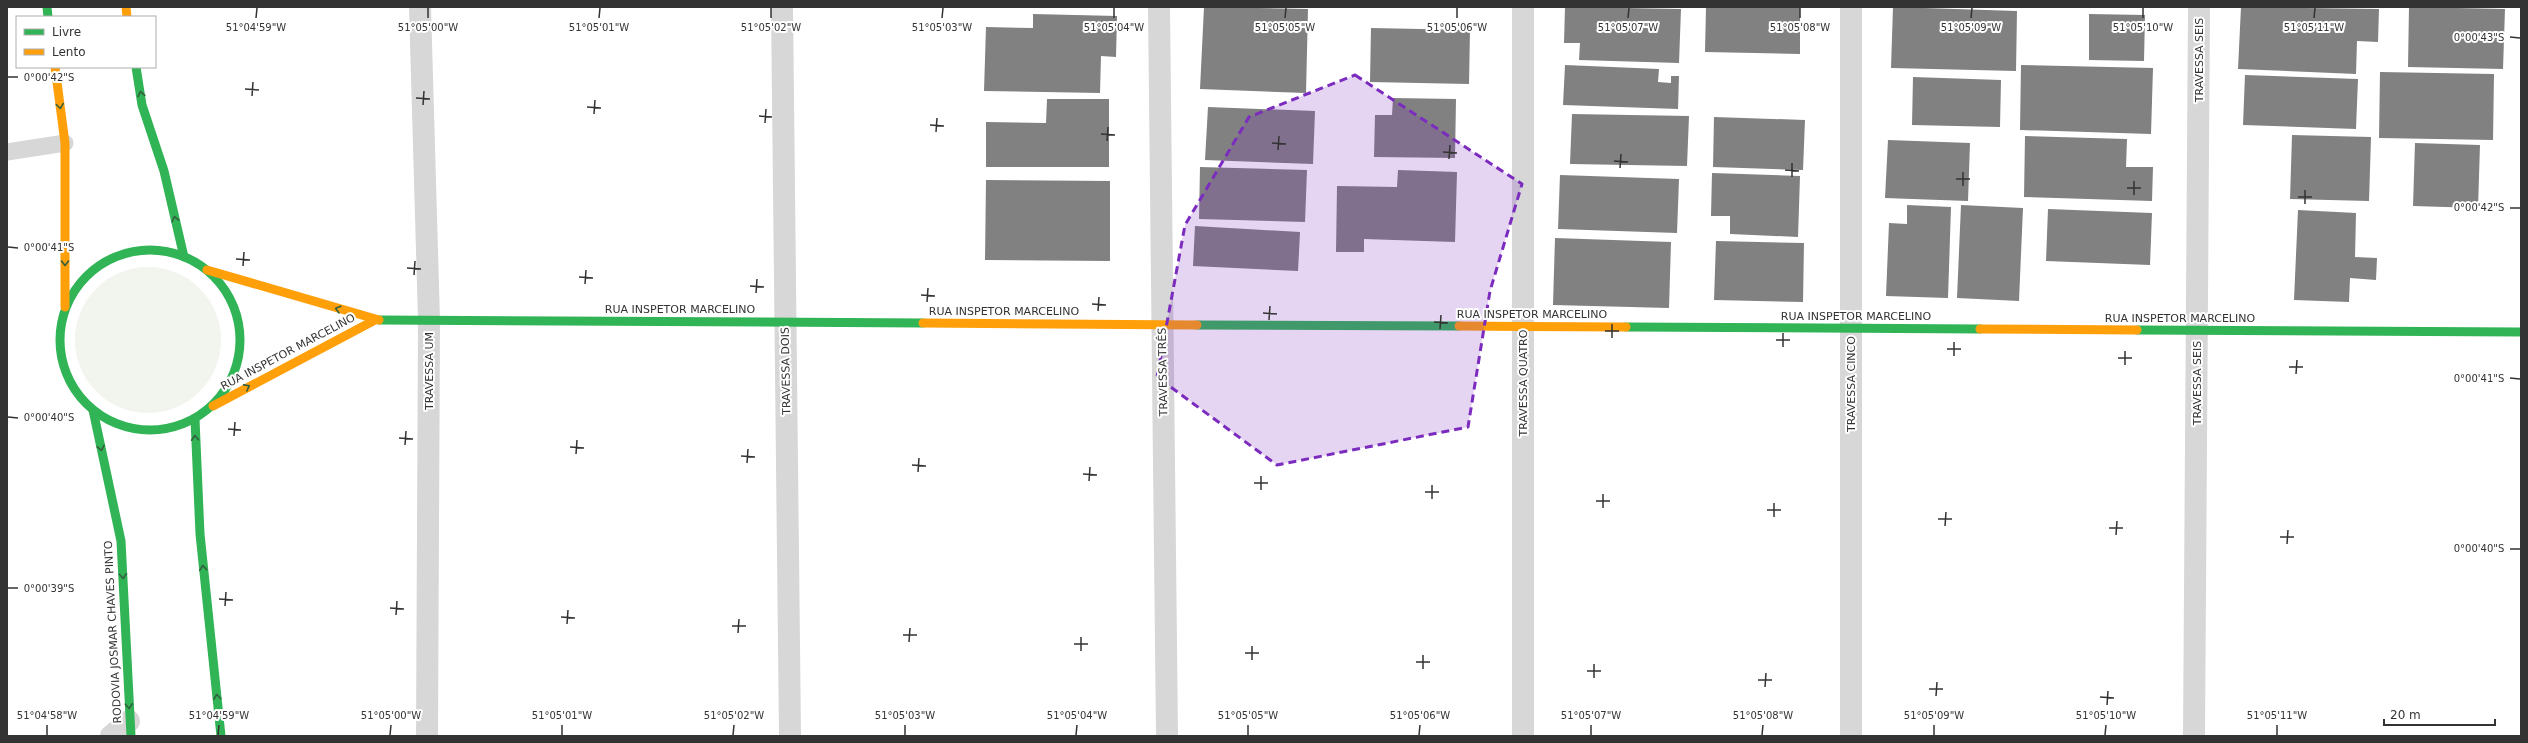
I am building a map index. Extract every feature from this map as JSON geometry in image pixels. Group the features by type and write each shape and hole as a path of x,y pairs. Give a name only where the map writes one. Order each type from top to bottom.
{"street":[{"name":"TRAVESSA UM","path":"420,7 430,320 427,736"},
{"name":"TRAVESSA DOIS","path":"782,7 790,736"},
{"name":"TRAVESSA TRÊS","path":"1159,7 1167,736"},
{"name":"TRAVESSA QUATRO","path":"1523,7 1523,736"},
{"name":"TRAVESSA CINCO","path":"1851,7 1851,736"},
{"name":"TRAVESSA SEIS","path":"2194,736 2199,7"},
{"name":"RODOVIA JOSMAR CHAVES PINTO","path":"55,68 64,143 65,308"},
{"path":"136,68 142,105 164,171 184,257"},
{"name":"RODOVIA JOSMAR CHAVES PINTO","path":"144,250 164,252 184,257 207,270 231,300 241,336 234,374 212,406 195,419 169,428 143,430 116,424 93,410 73,387 63,364 60,345 60,326 65,308 75,290 88,274 111,260 144,250"},
{"name":"RUA INSPETOR MARCELINO","path":"207,270 375,320 2521,332"},
{"name":"RUA INSPETOR MARCELINO","path":"212,406 375,320"},
{"name":"RODOVIA JOSMAR CHAVES PINTO","path":"93,410 121,541 130,728"},
{"path":"195,419 200,534 221,736"},
{"path":"111,736 130,728"}],"lane":[{"path":"7,152 64,143"}],"highlighted area":[{"path":"1355,75 1522,184 1490,291 1468,427 1277,465 1157,377 1185,225 1249,117"}],"shaded area":[{"path":"141,267 155,267 176,272 189,279 200,288 209,299 216,312 220,326 220,354 216,368 209,381 200,392 189,401 176,408 155,413 141,413 120,408 107,401 91,386 80,368 75,347 75,333 80,312 87,299 102,283 120,272"}],"building":[{"path":"1204,7 1308,9 1306,93 1200,89"},
{"path":"1565,7 1681,9 1679,63 1579,60 1580,43 1564,43"},
{"path":"1706,7 1800,7 1800,54 1705,52"},
{"path":"1893,7 2017,11 2016,71 1891,68"},
{"path":"2241,7 2379,9 2378,42 2357,41 2356,74 2238,69"},
{"path":"2409,7 2505,9 2503,69 2408,67"},
{"path":"1033,14 1117,16 1116,57 1101,56 1100,93 984,91 986,27 1033,28"},
{"path":"2089,14 2145,15 2144,61 2089,60"},
{"path":"1371,28 1470,30 1469,84 1370,82"},
{"path":"1565,65 1659,69 1658,82 1671,83 1671,76 1679,76 1678,109 1563,105"},
{"path":"2021,65 2153,68 2151,134 2020,130"},
{"path":"2380,72 2494,74 2493,140 2379,138"},
{"path":"2245,75 2358,79 2356,129 2243,125"},
{"path":"1913,77 2001,80 2000,127 1912,125"},
{"path":"1393,98 1456,99 1455,158 1374,157 1375,115 1392,115"},
{"path":"1047,99 1109,99 1109,167 986,167 986,122 1046,123"},
{"path":"1208,107 1315,111 1313,164 1205,160"},
{"path":"1572,114 1689,116 1687,166 1570,164"},
{"path":"1714,117 1805,120 1803,170 1713,167"},
{"path":"2292,135 2371,137 2369,201 2290,199"},
{"path":"2025,136 2127,139 2126,167 2153,167 2152,201 2024,197"},
{"path":"1888,140 1970,143 1968,201 1885,198"},
{"path":"2415,143 2480,145 2478,208 2413,206"},
{"path":"1200,167 1307,170 1305,222 1199,219"},
{"path":"1398,170 1457,172 1455,242 1364,239 1364,252 1336,252 1337,186 1397,187"},
{"path":"1712,173 1800,176 1798,237 1730,234 1730,216 1711,216"},
{"path":"1560,175 1679,179 1677,233 1558,229"},
{"path":"986,180 1110,181 1110,261 985,260"},
{"path":"1907,205 1951,207 1948,298 1886,296 1889,223 1907,224"},
{"path":"1961,205 2023,208 2019,301 1957,298"},
{"path":"2048,209 2152,213 2150,265 2046,261"},
{"path":"2298,210 2356,213 2355,257 2377,258 2376,280 2350,278 2349,302 2294,300"},
{"path":"1195,226 1300,232 1298,271 1193,266"},
{"path":"1555,238 1671,242 1669,308 1553,305"},
{"path":"1716,241 1804,243 1803,302 1714,300"}],"traffic: fast":[{"path":"47,7 48,16"},
{"path":"136,68 142,105 164,171 184,257"},
{"path":"150,250 167,252 184,257 200,265 219,283 225,290 236,314 240,340 238,357 233,374 225,390 207,409 200,415 176,426 150,430 133,428 116,423 100,415 81,397 75,390 64,366 60,340 62,323 67,306 75,290 93,271 100,265 124,254 150,250"},
{"path":"379,320 923,323"},
{"path":"1197,325 1459,326"},
{"path":"1626,327 1980,329"},
{"path":"2137,330 2521,332"},
{"path":"93,410 121,541 131,736"},
{"path":"195,419 200,534 221,736"}],"traffic: slow":[{"path":"126,7 127,16"},
{"path":"55,68 65,143 65,307"},
{"path":"207,270 379,320"},
{"path":"213,406 375,320"},
{"path":"923,323 1197,325"},
{"path":"1459,326 1626,327"},
{"path":"1980,329 2137,330"}]}
